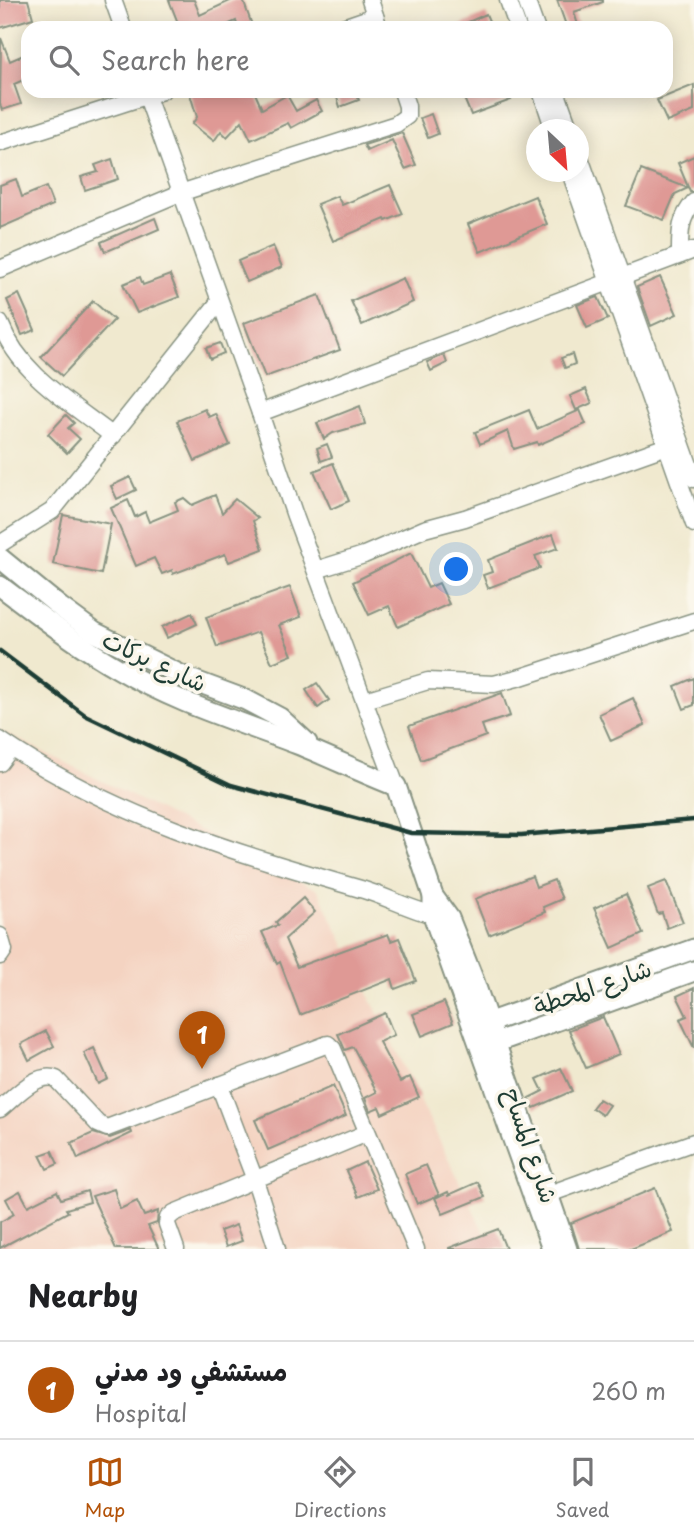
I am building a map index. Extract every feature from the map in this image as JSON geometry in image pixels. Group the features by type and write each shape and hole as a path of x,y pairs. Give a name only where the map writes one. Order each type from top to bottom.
{"main road":[{"name":"شارع بركات","path":"0,558 94,632 187,678 246,700 279,718 316,751"},
{"name":"شارع بركات","path":"0,586 120,670 169,695 316,751 396,786"},
{"path":"396,786 438,909 489,1044"},
{"name":"شارع المحطة","path":"482,1025 694,949"},
{"name":"شارع المحطة","path":"489,1044 694,971"},
{"name":"شارع المساح","path":"489,1044 549,1194 567,1249"},
{"name":"شارع المساح","path":"489,1044 552,1249"}],"street":[{"path":"113,0 120,21"},
{"path":"508,0 516,21"},
{"path":"526,0 534,21"},
{"path":"0,143 136,98"},
{"path":"152,98 180,193 396,786"},
{"path":"0,270 180,193 396,124 407,116 404,98"},
{"path":"543,98 550,119"},
{"path":"559,98 566,119"},
{"path":"574,182 694,479"},
{"path":"588,182 615,279"},
{"path":"260,412 687,252 680,225 684,214 694,202"},
{"path":"0,544 52,511 219,302"},
{"path":"0,323 19,359 28,368 113,436"},
{"path":"680,441 694,524"},
{"path":"316,570 364,555 424,529 465,518 680,441"},
{"path":"365,700 429,681 494,684 694,621"},
{"path":"0,763 5,744 96,796 140,817 291,869 438,909"},
{"path":"0,936 4,950 0,956"},
{"path":"0,1109 39,1079 49,1076 98,1124 107,1128 328,1044 333,1049 416,1249"},
{"path":"219,1085 276,1249"},
{"path":"176,1249 167,1224 168,1218 174,1213 367,1133"},
{"path":"549,1194 694,1142"}],"shaded area":[{"path":"0,730 318,890 492,1249 0,1249"}],"building":[{"path":"0,0 28,0 33,18 0,28"},
{"path":"169,0 194,0 200,15 232,0 243,0 250,21 236,21 177,21"},
{"path":"557,0 603,0 574,12 577,21 564,21"},
{"path":"486,14 489,21 470,21"},
{"path":"1,38 10,61 21,56 21,81 14,84 21,104 2,110"},
{"path":"694,85 694,111 667,122 657,100 673,98 673,94"},
{"path":"191,98 257,98 262,109 282,98 289,98 296,111 316,100 322,111 291,128 288,123 251,140 242,121 227,137 221,131 214,141 192,124 197,117"},
{"path":"337,98 359,100 340,107"},
{"path":"464,98 511,100 471,115"},
{"path":"431,114 438,134 428,138 420,118"},
{"path":"402,133 416,165 405,169 392,140 367,151 364,145"},
{"path":"694,156 694,192 690,192 678,163"},
{"path":"112,159 118,179 85,190 81,177 98,172 95,165"},
{"path":"641,170 688,188 675,194 664,220 626,206"},
{"path":"16,179 22,197 46,187 53,205 0,228 0,185"},
{"path":"390,185 403,214 333,241 317,204 337,196 342,205"},
{"path":"535,196 547,224 480,252 468,224"},
{"path":"155,218 159,229 105,252 101,242"},
{"path":"273,246 282,267 247,282 238,261"},
{"path":"170,275 179,297 137,313 123,284 140,277 143,285"},
{"path":"660,277 677,314 651,326 637,287"},
{"path":"403,278 413,302 362,325 351,301"},
{"path":"19,294 35,330 22,335 7,300"},
{"path":"319,295 340,350 265,377 244,323"},
{"path":"598,297 608,319 587,328 577,305"},
{"path":"93,301 114,320 62,376 41,357"},
{"path":"220,343 224,353 210,359 206,348"},
{"path":"572,354 575,364 565,368 561,358"},
{"path":"444,355 447,363 431,371 427,362"},
{"path":"586,389 592,403 576,410 570,396"},
{"path":"360,406 365,424 333,433 324,439 317,423"},
{"path":"205,409 209,417 216,414 230,445 195,461 177,421"},
{"path":"529,410 537,429 580,410 586,424 538,445 537,442 514,449 508,431 480,444 475,432"},
{"path":"66,415 74,423 68,428 80,439 67,453 48,434"},
{"path":"327,444 332,457 321,461 317,448"},
{"path":"333,463 349,501 331,509 314,471"},
{"path":"130,477 136,490 117,499 111,486"},
{"path":"215,495 222,513 235,499 258,518 253,521 263,549 229,562 225,554 173,574 172,570 162,574 154,558 136,566 111,508 128,500 135,517 145,512 149,522 178,510 175,502 184,498 192,505"},
{"path":"63,515 111,524 101,574 53,564"},
{"path":"553,534 558,548 535,556 540,568 488,588 483,575 492,572 488,560"},
{"path":"411,553 428,588 439,583 449,604 398,627 389,606 369,615 353,582"},
{"path":"290,587 301,617 279,625 292,655 272,663 258,632 217,647 206,617"},
{"path":"192,613 197,624 167,638 162,627"},
{"path":"694,678 694,705 684,709 675,686"},
{"path":"317,683 329,700 318,708 306,690"},
{"path":"502,693 510,716 482,725 486,736 421,760 409,726"},
{"path":"633,698 645,725 611,741 599,714"},
{"path":"532,876 536,887 554,880 562,899 543,907 545,912 489,935 475,899"},
{"path":"666,881 683,922 667,928 662,913 658,914 648,888"},
{"path":"626,894 643,934 612,948 594,908"},
{"path":"303,898 315,912 285,939 297,967 388,934 391,941 399,938 416,981 395,989 392,979 300,1015 280,962 277,964 262,932 278,925 276,922"},
{"path":"694,988 694,1048 680,1019 687,1016 677,996"},
{"path":"444,1002 453,1023 422,1036 413,1014"},
{"path":"385,1013 394,1035 379,1042 400,1082 410,1077 419,1097 382,1114 379,1107 370,1111 365,1098 377,1092 353,1047 345,1050 338,1034"},
{"path":"603,1017 619,1054 586,1068 569,1030"},
{"path":"46,1031 54,1046 29,1060 21,1044"},
{"path":"94,1048 108,1079 98,1084 84,1053"},
{"path":"561,1068 572,1091 534,1108 529,1098 543,1091 537,1079"},
{"path":"333,1086 346,1116 268,1150 255,1120"},
{"path":"599,1099 609,1105 602,1115 592,1108"},
{"path":"131,1130 132,1133 78,1159 71,1143 93,1133 110,1138"},
{"path":"52,1151 58,1164 47,1169 40,1155"},
{"path":"365,1162 377,1189 358,1197 346,1171"},
{"path":"426,1165 439,1195 417,1204 405,1174"},
{"path":"478,1182 485,1197 443,1214 435,1198"},
{"path":"655,1188 673,1232 631,1249 579,1249 571,1223"},
{"path":"114,1189 120,1209 137,1201 144,1216 158,1211 157,1223 148,1226 159,1249 116,1249 92,1196"},
{"path":"20,1191 28,1206 57,1191 61,1199 87,1191 90,1202 66,1209 68,1212 0,1248 0,1222 14,1214 6,1199"},
{"path":"236,1225 242,1241 226,1247 220,1231"},
{"path":"498,1229 506,1249 449,1249 449,1248"}],"railway":[{"path":"0,651 85,715 231,785 411,833 521,835 694,820"}],"place":[{"name":"مستشفي ود مدني","path":"202,1069"}]}
